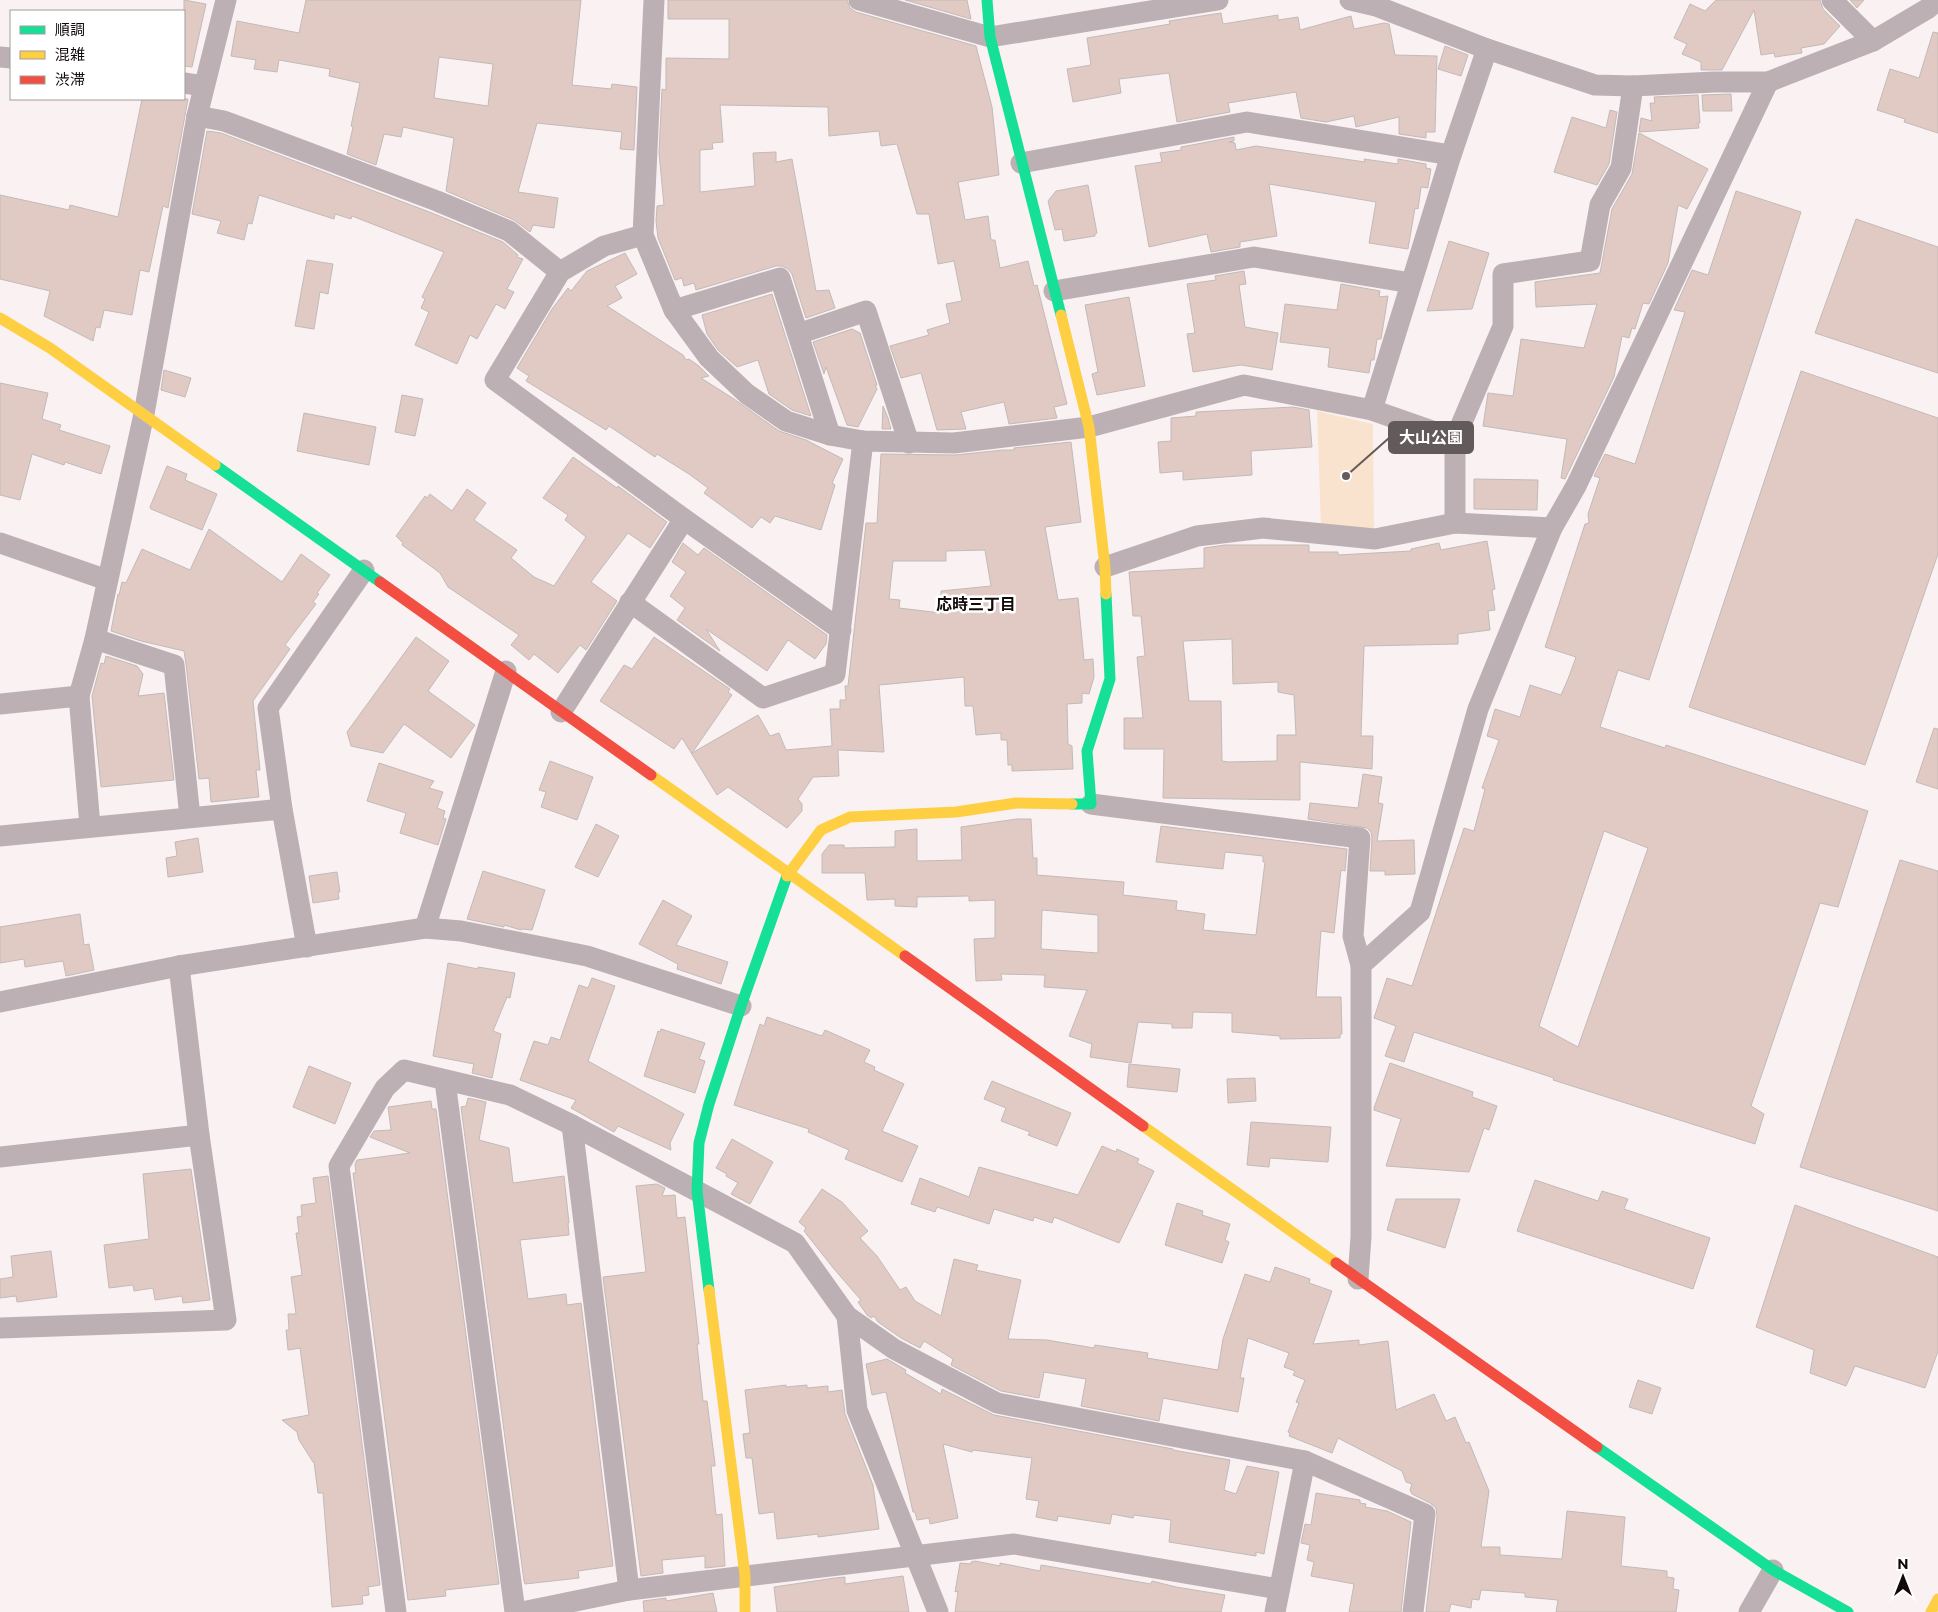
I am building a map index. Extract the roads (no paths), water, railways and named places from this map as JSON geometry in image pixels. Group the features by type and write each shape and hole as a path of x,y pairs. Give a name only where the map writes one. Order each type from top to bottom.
{"street":[{"path":"90,826 79,696 95,639 144,414 197,116 194,84 226,0"},
{"path":"654,0 643,236 674,310 709,358 747,394 786,421 830,435 863,440 954,443 1089,428 1244,385 1372,410 1455,439"},
{"path":"859,0 990,37 1218,0"},
{"path":"987,0 990,37 1089,428 1105,568 1110,678 1087,751 1091,804"},
{"path":"1350,0 1377,3 1487,49 1595,84 1632,86 1714,82 1768,82 1873,41 1927,9 1938,0"},
{"path":"1832,0 1873,41"},
{"path":"1372,410 1451,155 1487,49"},
{"path":"1361,965 1420,912 1478,709 1552,528 1576,486 1768,82"},
{"path":"1455,523 1455,439 1503,326 1503,274 1590,261 1600,205 1621,168 1632,86"},
{"path":"197,116 224,121 437,201 509,231 560,272"},
{"path":"1021,163 1247,122 1451,155"},
{"path":"643,236 604,246 560,272 495,380 684,519 841,630"},
{"path":"1054,291 1254,257 1411,283"},
{"path":"674,310 780,278 830,435"},
{"path":"798,334 866,311 909,442"},
{"path":"0,318 50,348 144,414 1358,1279 1773,1570 1848,1612"},
{"path":"630,602 763,698 835,674 863,440"},
{"path":"561,712 684,519"},
{"path":"1105,568 1197,536 1263,528 1375,539 1455,523 1552,528"},
{"path":"0,543 107,580"},
{"path":"307,947 282,809 268,708 364,570"},
{"path":"95,639 174,666 190,817"},
{"path":"425,928 506,671"},
{"path":"0,704 79,696"},
{"path":"745,1612 745,1575 697,1191 699,1143 709,1104 740,1006 788,872 821,830 850,817 956,812 1016,803 1091,804 1360,838 1353,936 1361,965 1361,1237 1358,1279"},
{"path":"0,836 282,809"},
{"path":"0,1002 179,966 425,928 461,931 587,956 740,1006"},
{"path":"0,1328 226,1320 199,1135 179,966"},
{"path":"396,1612 338,1166 384,1088 404,1070 510,1095 572,1125 795,1243 847,1316 894,1349 997,1403 1305,1461 1425,1514 1413,1612"},
{"path":"445,1081 516,1612"},
{"path":"572,1125 629,1590"},
{"path":"0,1157 199,1135"},
{"path":"847,1316 857,1410 938,1612"},
{"path":"1275,1612 1305,1461"},
{"path":"522,1612 629,1590 1014,1544 1279,1589"},
{"path":"1749,1612 1773,1570"},
{"path":"1931,1612 1938,1599"}],"place":[{"name":"大山公園","path":"1346,476"}],"district":[{"name":"応時三丁目","path":"976,604"}]}
